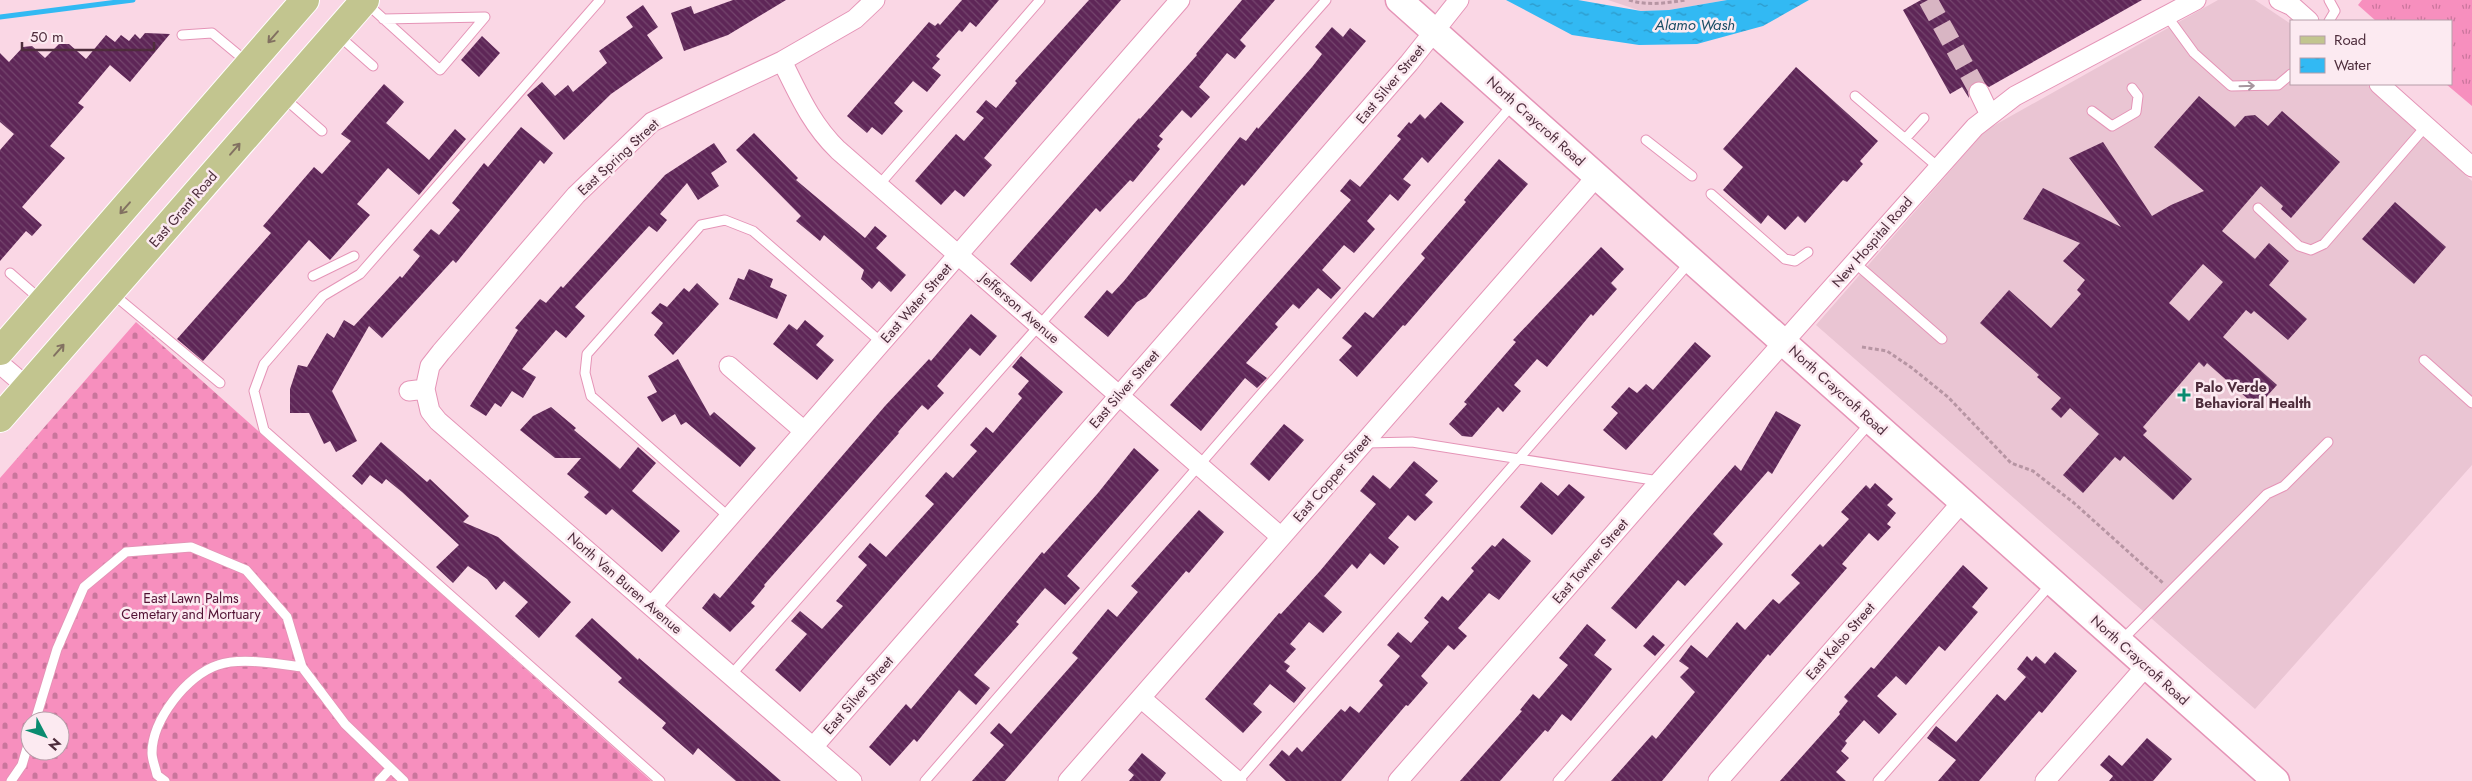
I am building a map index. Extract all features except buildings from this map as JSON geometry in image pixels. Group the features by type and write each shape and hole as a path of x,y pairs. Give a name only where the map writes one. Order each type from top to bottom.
{"main road":[{"path":"0,351 305,0"},
{"name":"North Craycroft Road","path":"1399,0 2276,781"},
{"name":"East Grant Road","path":"0,418 336,33 371,7"}],"street":[{"name":"East Spring Street","path":"417,390 430,366 441,352 576,195 652,122 782,60 854,19 876,0"},
{"name":"East Water Street","path":"652,606 1180,0"},
{"name":"East Silver Street","path":"813,747 1409,63 1459,0"},
{"name":"New Hospital Road","path":"1783,342 1938,167 1990,115 2014,96 2196,0"},
{"path":"2279,0 2292,6 2308,20"},
{"name":"Jefferson Avenue","path":"782,60 807,112 832,144 1281,537"},
{"path":"2380,85 2472,167"},
{"path":"1979,92 1990,115"},
{"name":"East Copper Street","path":"1068,781 1597,176"},
{"name":"East Towner Street","path":"1398,781 1783,342"},
{"path":"0,364 27,387"},
{"path":"729,366 804,431"},
{"name":"North Van Buren Avenue","path":"417,390 438,421 852,781"},
{"name":"East Kelso Street","path":"1718,781 1962,501"},
{"path":"2045,781 2147,665"},
{"path":"1141,698 1238,781"}],"lane":[{"path":"600,0 360,274 323,296 264,364 254,391 264,430 660,781"},
{"path":"879,185 1040,0"},
{"path":"731,675 1038,324 1326,0"},
{"path":"2329,0 2335,11 2330,20"},
{"path":"371,7 466,18 485,17 440,70 371,7"},
{"path":"2167,16 2194,53 2231,86 2278,85 2290,75"},
{"path":"182,35 212,33 249,64"},
{"path":"336,33 374,66"},
{"path":"2092,111 2112,126 2136,112 2138,96 2132,88"},
{"path":"282,96 322,131"},
{"path":"1855,96 1938,167"},
{"path":"925,781 1515,102"},
{"path":"1905,140 1924,118"},
{"path":"2258,208 2299,246 2311,250 2324,244 2426,126"},
{"path":"1646,140 1692,176"},
{"path":"1711,194 1785,259 1795,261 1808,252"},
{"path":"729,517 590,396 585,373 587,354 593,346 700,224 725,220 753,231 881,342"},
{"path":"313,276 354,256"},
{"path":"1238,781 1692,260"},
{"path":"1854,263 1942,339"},
{"path":"10,273 43,301"},
{"path":"110,292 220,384"},
{"path":"2424,360 2472,403"},
{"path":"1558,781 1872,421"},
{"path":"1363,443 1412,442 1660,482"},
{"path":"2120,642 2266,494 2284,486 2328,442"},
{"path":"38,711 57,648 84,588 126,552 191,547 246,570 287,617 302,667 346,724 404,781"},
{"path":"1878,781 2053,582"},
{"path":"165,781 157,775 152,753 160,720 186,683 218,665 258,662 302,667"},
{"path":"11,781 23,761"},
{"path":"379,781 390,768"}],"path":[{"path":"1629,0 1662,4 1686,0"},
{"path":"1862,347 1887,351 1912,368 1948,397 2011,463 2033,471 2074,503 2171,591"}],"shaded area":[{"path":"1608,0 1727,0 1669,10 1641,11"},
{"name":"Palo Verde Behavioral Health","path":"2218,0 2255,0 2290,23 2290,85 2367,85 2472,181 2472,465 2255,709 1816,325 1986,130"}],"green space":[{"path":"2362,0 2472,0 2472,106 2447,85 2452,85 2452,20 2375,20 2358,5"},
{"name":"East Lawn Palms Cemetary and Mortuary","path":"136,322 651,781 0,781 0,478"}],"water":[{"name":"Alamo Wash","path":"1506,0 1578,0 1641,11 1669,10 1727,0 1809,0 1763,26 1697,44 1639,45 1572,35"}],"waterway":[{"name":"Alamo Wash","path":"0,17 133,0"}],"tunnel":[{"path":"1928,0 1979,92"}],"place":[{"name":"Palo Verde Behavioral Health","path":"2184,395"}]}
